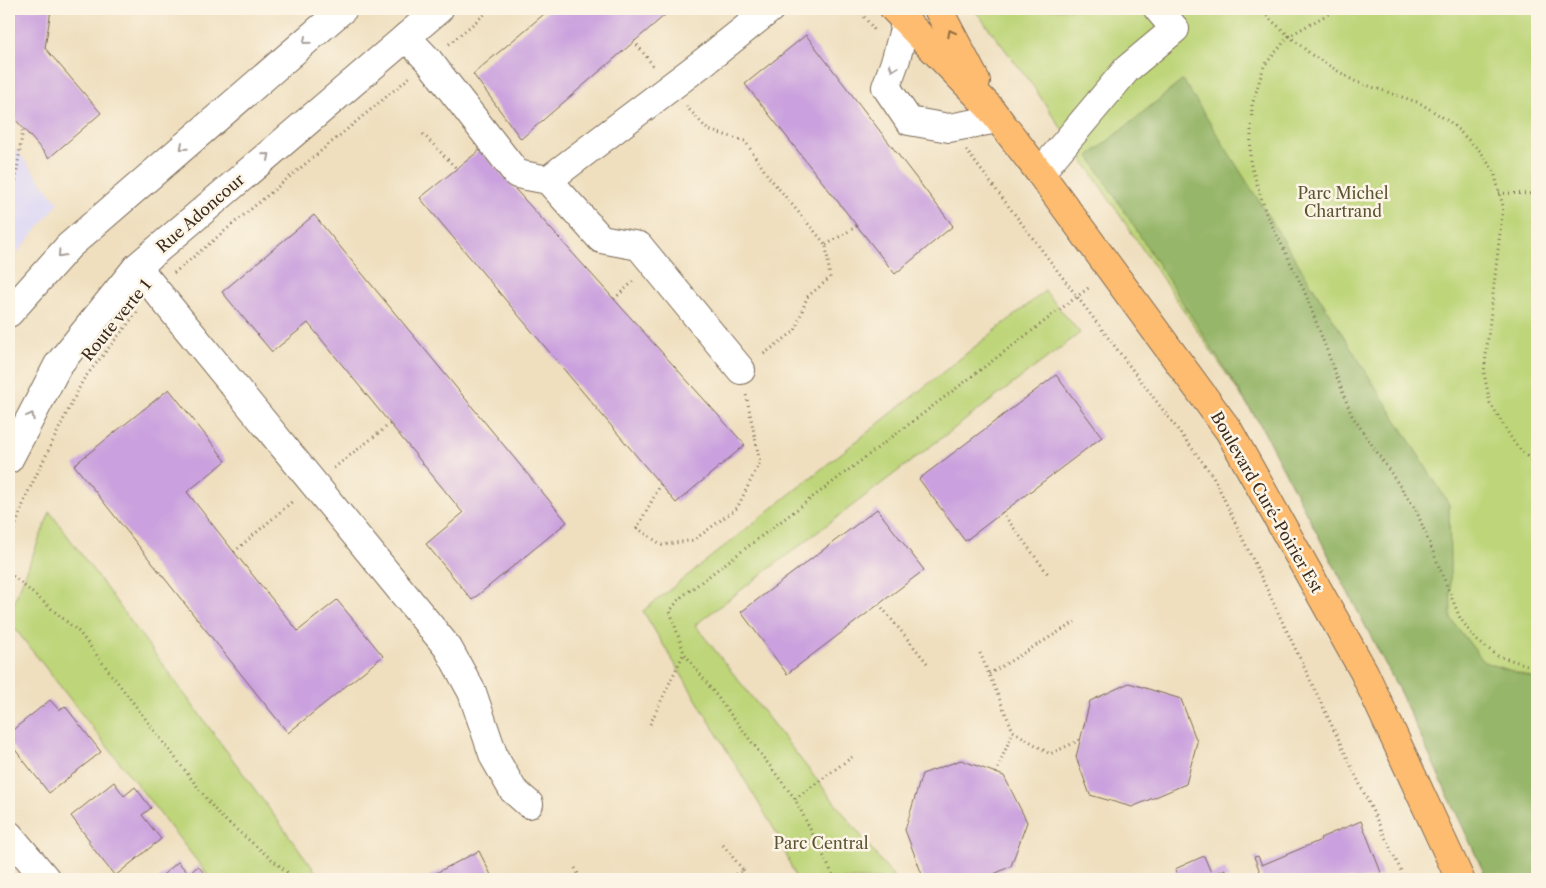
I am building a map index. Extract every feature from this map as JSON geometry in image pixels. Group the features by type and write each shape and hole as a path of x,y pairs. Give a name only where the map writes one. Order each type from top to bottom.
{"main road":[{"name":"Boulevard Curé-Poirier Est","path":"938,9 994,113"},
{"name":"Boulevard Curé-Poirier Est","path":"900,15 994,113 1229,431 1364,672 1460,879"}],"street":[{"path":"9,313 69,246 343,9"},
{"name":"Rue Adoncour","path":"9,459 58,365 138,267 439,9"},
{"path":"548,180 770,9"},
{"path":"1040,173 1127,69 1175,29 1158,9"},
{"path":"900,15 896,59 886,87 908,121 949,128 994,113"},
{"path":"406,37 429,61 517,174 548,180 602,239 639,246 741,370"},
{"path":"138,267 448,648 472,692 494,757 513,790 528,804"},
{"path":"9,835 46,879"}],"path":[{"name":"Route verte 1","path":"9,543 27,494 83,380 156,289 491,9"},
{"path":"858,9 896,59"},
{"path":"1259,9 1312,55 1354,81 1420,103 1450,122 1481,152 1494,172 1503,206 1484,373 1490,403 1515,444 1537,467"},
{"path":"1337,9 1289,36 1264,66 1252,105 1250,162 1266,213 1304,290 1350,414 1416,510 1460,618 1476,640 1498,656 1537,668"},
{"path":"634,42 708,130 745,141 768,176 826,246 830,278 807,297 795,330 741,370 760,462 738,508 694,540 662,545 637,528 661,484"},
{"path":"14,191 23,128"},
{"path":"949,128 1213,476 1404,879"},
{"path":"424,134 457,169"},
{"path":"1499,193 1537,194"},
{"path":"826,246 858,226"},
{"path":"835,879 795,799 684,654 670,611 680,598 1078,296"},
{"path":"1002,512 1048,574"},
{"path":"9,573 79,632 219,815 288,873 292,879"},
{"path":"879,604 927,663"},
{"path":"989,674 1075,622"},
{"path":"980,652 1013,731 1050,754 1080,740"},
{"path":"650,724 684,654"},
{"path":"996,773 1013,731"},
{"path":"795,799 852,757"},
{"path":"723,845 748,879"},
{"path":"575,868 581,879"},
{"path":"726,879 743,870"}],"shaded area":[{"path":"9,141 59,203 9,263"}],"green space":[{"name":"Parc Michel Chartrand","path":"974,9 1537,9 1537,879 1487,879 1401,694 1260,424 1033,86"},
{"path":"1183,80 1449,504 1451,619 1484,662 1537,679 1537,879 1487,879 1401,694 1260,424 1089,156"},
{"name":"Parc Central","path":"1045,291 1080,333 695,625 895,879 796,879 779,837 643,611"},
{"path":"50,512 321,879 211,879 9,621 9,615"}],"building":[{"path":"9,9 53,9 51,10 45,48 101,113 49,158 9,112"},
{"path":"550,9 672,9 521,139 473,74"},
{"path":"806,35 953,226 895,274 745,84"},
{"path":"480,150 745,445 676,503 420,198"},
{"path":"314,215 567,522 472,600 426,544 463,513 308,323 272,352 222,292"},
{"path":"1056,375 1102,437 965,541 919,479"},
{"path":"169,389 226,461 187,492 234,552 298,631 337,600 383,656 288,733 74,465"},
{"path":"877,509 924,570 787,674 741,612"},
{"path":"1129,683 1181,699 1197,742 1186,784 1132,807 1090,795 1076,757 1090,701"},
{"path":"50,700 59,710 65,706 101,752 49,793 9,742 9,733"},
{"path":"961,760 1004,776 1027,822 1011,866 984,879 931,879 923,877 905,830 922,774"},
{"path":"114,782 124,796 135,787 151,808 142,815 161,839 115,876 88,842 90,841 71,816"},
{"path":"1361,821 1382,875 1371,879 1263,879 1254,857 1258,856 1262,865"},
{"path":"479,851 493,879 424,879"},
{"path":"1204,856 1212,875 1225,869 1229,879 1167,879 1177,875 1175,869"},
{"path":"178,862 189,874 198,866 209,879 158,879"}]}
